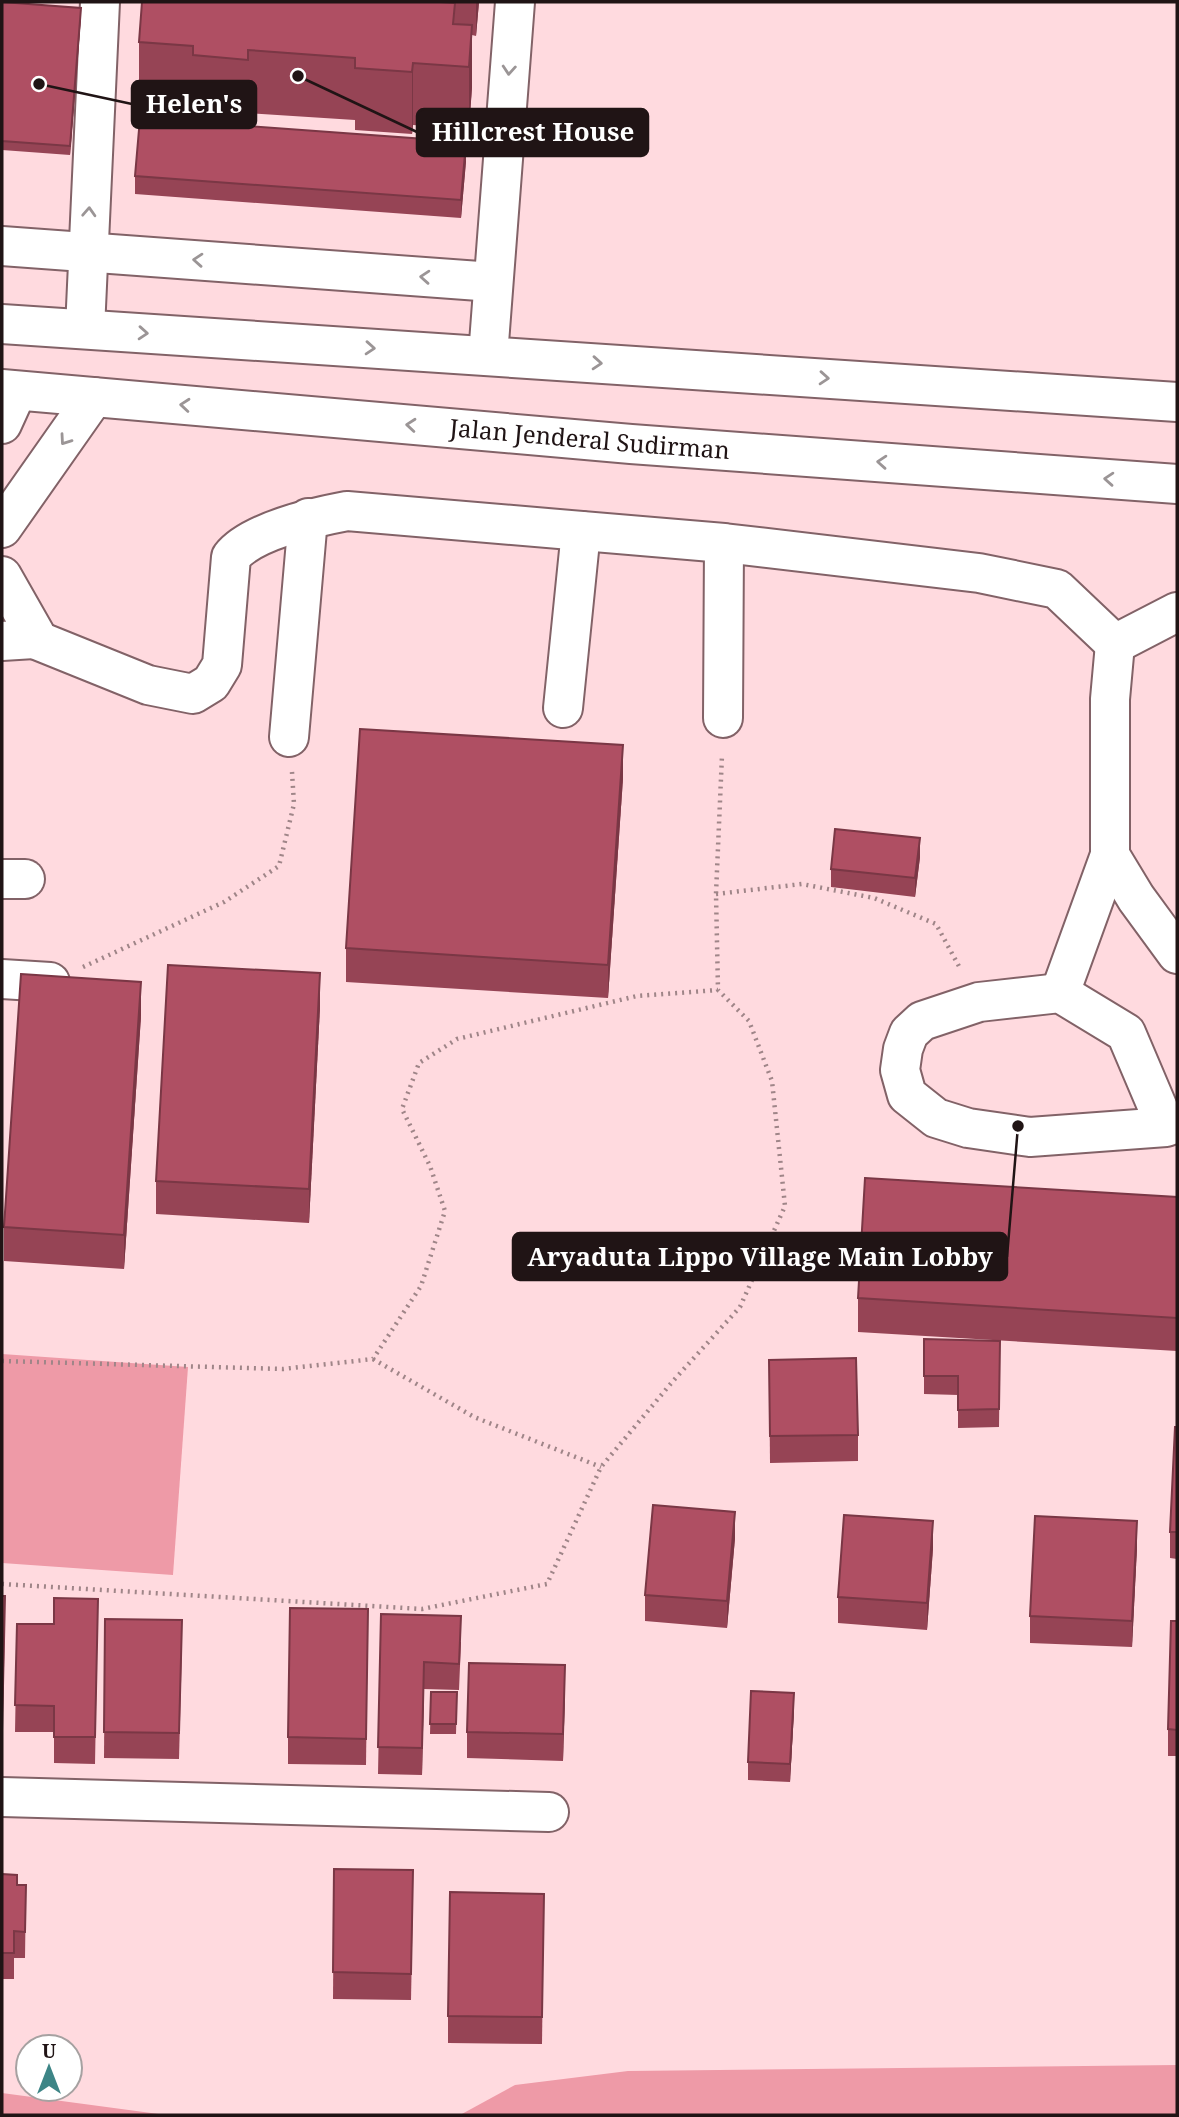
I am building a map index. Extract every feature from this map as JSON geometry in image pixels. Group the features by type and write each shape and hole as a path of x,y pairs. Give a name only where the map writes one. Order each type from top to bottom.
{"street":[{"path":"85,329 100,2"},
{"path":"488,356 515,2"},
{"path":"2,246 493,282"},
{"path":"2,324 1177,402"},
{"path":"2,527 94,397"},
{"name":"Jalan Jenderal Sudirman","path":"7,401 94,397 617,443 1177,484"},
{"path":"18,640 148,685 193,694 211,683 222,665 231,557 240,546 308,518 347,511 724,543 979,573 1058,589 1115,644"},
{"path":"289,737 308,518"},
{"path":"563,708 581,531"},
{"path":"723,718 724,543"},
{"path":"2,576 34,629 18,640"},
{"path":"1115,644 1177,612"},
{"path":"1060,993 1110,855 1110,699 1115,644"},
{"path":"1110,855 1136,898 1177,954"},
{"path":"2,979 50,982"},
{"path":"1060,993 1126,1033 1172,1125 1030,1137 968,1128 936,1118 907,1095 900,1070 909,1033 922,1021 979,1002 1060,993"},
{"path":"2,1797 549,1812"}],"path":[{"path":"2,1584 422,1609 547,1584 601,1467 740,1307 785,1206 772,1081 749,1021 718,990 716,894 723,718"},
{"path":"50,982 224,902 279,866 294,804 289,737"},
{"path":"716,894 803,884 874,898 936,924 979,1002"},
{"path":"373,1359 421,1286 445,1211 430,1166 402,1109 419,1063 457,1039 637,996 718,990"},
{"path":"2,1361 283,1369 373,1359 474,1417 601,1467"}],"shaded area":[{"path":"2,1354 188,1367 173,1575 2,1563"},
{"path":"1177,2065 1177,2115 460,2115 515,2085 628,2071"},
{"path":"2,2093 14,2095 14,2103 77,2103 166,2115 2,2115"}],"building":[{"path":"2,2 81,8 70,146 2,141"},
{"path":"142,2 455,3 453,24 472,25 469,67 413,63 412,72 355,68 355,58 248,50 248,60 193,55 193,46 139,42"},
{"path":"140,118 466,142 461,200 135,176"},
{"path":"360,729 623,745 608,965 346,948"},
{"path":"835,829 920,838 915,878 831,869"},
{"path":"168,965 320,973 309,1189 156,1181"},
{"path":"21,974 141,982 124,1235 4,1227"},
{"path":"865,1178 1177,1197 1177,1318 858,1298"},
{"path":"924,1339 1000,1341 999,1409 958,1410 958,1376 924,1376"},
{"path":"856,1358 858,1435 770,1436 769,1360"},
{"path":"1175,1427 1177,1532 1170,1532"},
{"path":"653,1505 735,1512 727,1601 645,1595"},
{"path":"844,1515 933,1521 927,1603 838,1597"},
{"path":"1035,1516 1137,1521 1132,1621 1030,1616"},
{"path":"2,1596 5,1596 2,1731"},
{"path":"54,1598 98,1599 95,1737 54,1737 54,1706 15,1705 17,1624 54,1624"},
{"path":"290,1608 368,1609 366,1739 288,1737"},
{"path":"381,1614 461,1616 459,1664 424,1662 422,1748 378,1747"},
{"path":"105,1619 182,1620 179,1733 104,1732"},
{"path":"1171,1621 1177,1621 1177,1730 1168,1729"},
{"path":"469,1663 565,1665 563,1734 467,1732"},
{"path":"751,1691 794,1693 790,1764 748,1762"},
{"path":"431,1692 457,1692 456,1724 430,1724"},
{"path":"334,1869 413,1870 411,1974 333,1972"},
{"path":"2,1874 17,1875 17,1885 26,1885 25,1932 14,1931 14,1953 2,1953"},
{"path":"450,1892 544,1894 542,2017 448,2016"}],"place":[{"name":"Hillcrest House","path":"298,76"},
{"name":"Helen's","path":"39,84"},
{"name":"Aryaduta Lippo Village Main Lobby","path":"1018,1126"}]}
